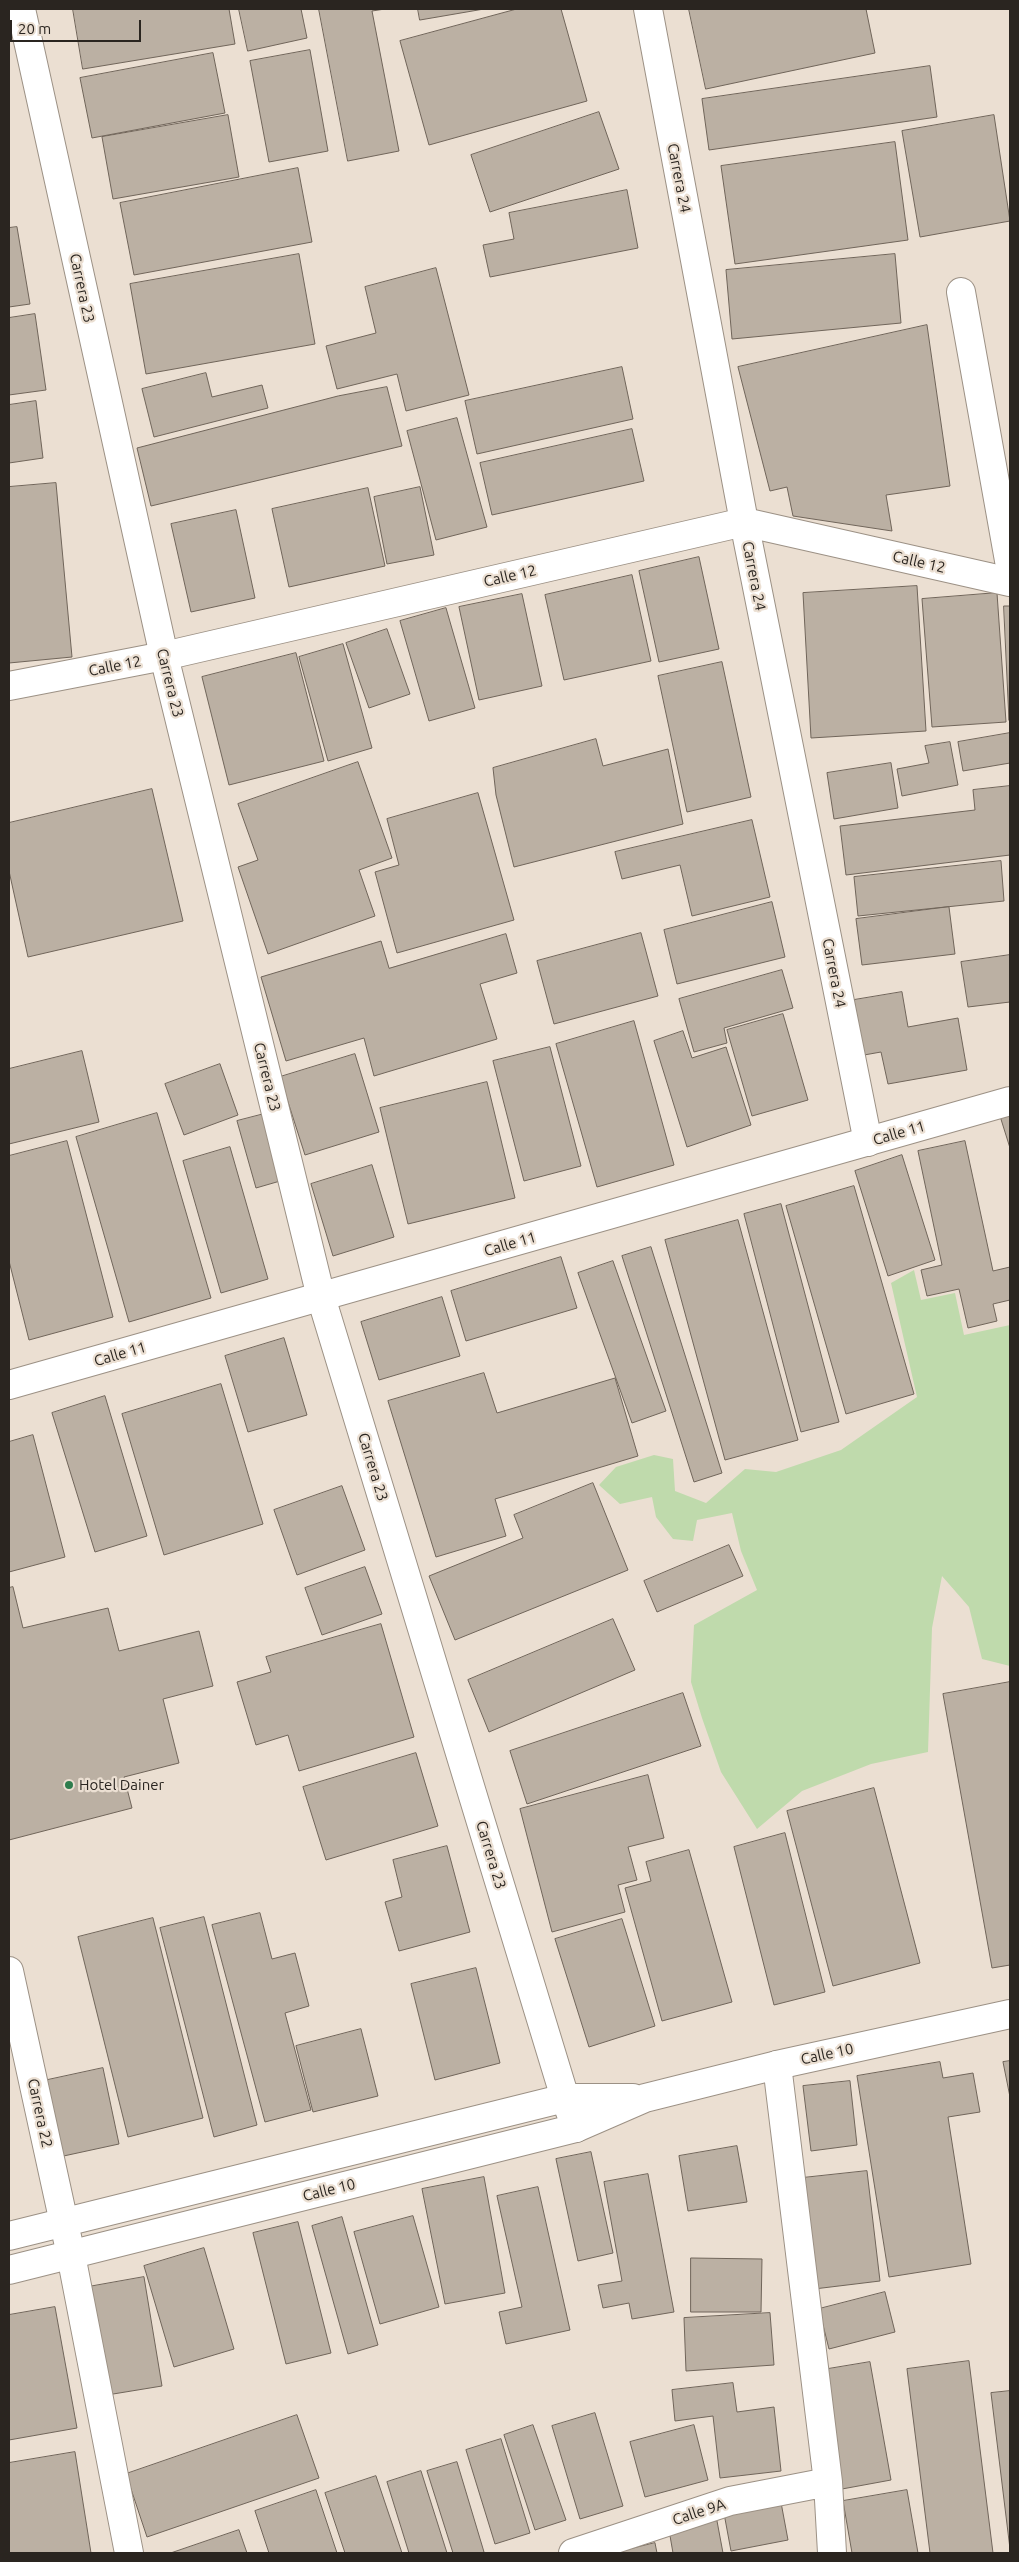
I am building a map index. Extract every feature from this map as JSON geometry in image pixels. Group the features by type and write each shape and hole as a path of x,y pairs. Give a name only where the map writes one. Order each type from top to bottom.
{"street":[{"name":"Carrera 23","path":"21,9 164,656 321,1297 565,2098 576,2128"},
{"name":"Carrera 24","path":"648,9 744,522 868,1142"},
{"path":"961,292 1010,566"},
{"name":"Calle 12","path":"9,686 164,656 744,522 1010,582"},
{"name":"Calle 11","path":"9,1385 1010,1101"},
{"name":"Carrera 22","path":"9,1971 71,2255 129,2553"},
{"name":"Calle 10","path":"9,2270 576,2128 644,2098 777,2065 1010,2014"},
{"path":"777,2065 828,2482 832,2553"},
{"name":"Calle 10","path":"9,2236 565,2098 644,2098"},
{"name":"Calle 9A","path":"573,2553 730,2501 828,2482"}],"green space":[{"path":"914,1270 921,1300 955,1293 964,1335 1010,1325 1010,1666 982,1659 969,1607 942,1576 932,1628 928,1752 871,1764 802,1791 757,1829 721,1772 691,1682 694,1625 757,1590 741,1551 732,1513 697,1520 693,1541 673,1539 656,1517 652,1497 620,1504 599,1485 616,1467 654,1455 673,1459 675,1491 706,1503 745,1469 776,1472 841,1450 917,1397 891,1283"}],"building":[{"path":"73,9 229,9 235,44 83,69"},
{"path":"239,9 301,9 307,38 248,51"},
{"path":"319,9 385,9 372,11 399,151 348,161"},
{"path":"418,9 484,9 420,20"},
{"path":"517,9 561,9 587,101 429,145 400,41"},
{"path":"689,9 866,9 875,53 706,89"},
{"path":"310,50 328,151 269,162 250,61"},
{"path":"213,53 225,113 92,138 80,78"},
{"path":"930,66 937,117 709,150 702,99"},
{"path":"599,112 619,169 490,212 471,155"},
{"path":"228,115 239,177 113,199 102,137"},
{"path":"994,115 1010,221 920,237 902,131"},
{"path":"895,142 908,240 735,264 721,166"},
{"path":"298,168 312,242 134,275 120,203"},
{"path":"627,190 638,248 490,277 483,245 514,239 509,213"},
{"path":"17,227 30,304 9,307 9,228"},
{"path":"299,254 315,344 146,374 130,284"},
{"path":"895,254 901,323 732,339 726,270"},
{"path":"436,268 469,395 406,411 397,374 337,389 326,346 376,333 365,287"},
{"path":"35,314 46,390 9,395 9,318"},
{"path":"927,325 950,486 886,495 892,531 793,516 787,487 770,491 738,367"},
{"path":"622,367 633,419 477,454 465,401"},
{"path":"206,373 212,397 262,385 268,408 154,437 142,389"},
{"path":"387,387 402,446 151,506 137,448 338,396"},
{"path":"36,401 43,458 9,463 9,405"},
{"path":"457,418 487,527 436,540 407,431"},
{"path":"632,429 644,481 492,515 480,463"},
{"path":"56,483 72,657 9,663 9,487"},
{"path":"420,487 434,555 387,564 374,497"},
{"path":"368,488 385,566 289,587 272,509"},
{"path":"236,510 255,598 191,612 171,524"},
{"path":"699,557 719,649 659,662 639,571"},
{"path":"632,575 651,661 564,680 545,595"},
{"path":"917,586 926,731 811,738 803,593"},
{"path":"997,593 1006,722 932,727 922,599"},
{"path":"522,594 542,686 479,700 459,607"},
{"path":"1004,606 1010,606 1009,720"},
{"path":"446,608 475,708 429,721 400,621"},
{"path":"387,629 410,694 369,708 346,643"},
{"path":"343,644 372,748 328,761 299,657"},
{"path":"296,653 324,761 229,785 202,677"},
{"path":"722,662 751,797 687,812 658,676"},
{"path":"1010,733 1010,763 963,771 958,742"},
{"path":"596,739 603,766 668,749 683,824 514,867 496,795 493,768"},
{"path":"950,742 958,785 902,796 897,769 929,763 925,746"},
{"path":"358,762 392,858 359,870 375,916 268,954 238,867 258,860 238,804"},
{"path":"891,763 898,808 834,819 827,773"},
{"path":"1010,786 1010,855 846,875 840,826 975,810 973,790"},
{"path":"152,789 183,921 28,957 9,871 9,823"},
{"path":"478,793 514,920 397,953 375,872 399,865 387,819"},
{"path":"752,820 770,897 692,916 680,865 622,879 615,852"},
{"path":"1001,861 1004,901 858,916 854,877"},
{"path":"772,902 785,957 677,984 664,930"},
{"path":"949,907 955,954 862,965 856,919"},
{"path":"641,933 658,996 554,1024 537,961"},
{"path":"506,934 517,973 480,984 497,1039 374,1076 364,1038 286,1061 261,977 381,941 389,968"},
{"path":"1010,955 1010,1002 968,1007 961,962"},
{"path":"782,970 793,1008 724,1028 727,1043 694,1052 679,999"},
{"path":"902,992 908,1027 958,1018 967,1070 888,1084 881,1052 864,1055 854,1000"},
{"path":"783,1014 808,1100 752,1116 727,1030"},
{"path":"634,1021 674,1165 597,1187 556,1044"},
{"path":"683,1031 692,1058 726,1047 751,1125 687,1147 654,1041"},
{"path":"550,1047 581,1166 524,1181 493,1061"},
{"path":"82,1051 99,1122 9,1144 9,1069"},
{"path":"355,1054 379,1132 305,1155 280,1077"},
{"path":"220,1064 238,1115 184,1135 165,1084"},
{"path":"487,1082 515,1198 408,1224 380,1108"},
{"path":"157,1113 211,1298 129,1322 76,1137"},
{"path":"268,1113 287,1179 256,1188 237,1121"},
{"path":"1010,1113 1010,1148 1000,1116"},
{"path":"67,1141 113,1317 29,1340 9,1261 9,1156"},
{"path":"965,1141 993,1271 1010,1267 1010,1300 993,1304 997,1321 968,1328 959,1289 927,1296 921,1270 942,1265 918,1151"},
{"path":"230,1147 268,1279 221,1293 183,1161"},
{"path":"902,1155 935,1260 888,1276 855,1171"},
{"path":"372,1165 394,1237 333,1256 311,1184"},
{"path":"854,1186 914,1394 846,1414 786,1206"},
{"path":"781,1204 839,1422 801,1432 744,1214"},
{"path":"738,1220 798,1440 725,1460 665,1240"},
{"path":"651,1247 722,1473 694,1482 622,1256"},
{"path":"561,1257 577,1308 466,1341 451,1291"},
{"path":"613,1261 666,1411 632,1423 578,1273"},
{"path":"442,1297 460,1356 379,1380 361,1322"},
{"path":"284,1338 307,1415 248,1432 225,1356"},
{"path":"484,1373 497,1413 615,1378 638,1456 495,1499 506,1536 436,1557 388,1401"},
{"path":"221,1384 263,1524 164,1555 122,1414"},
{"path":"105,1396 147,1536 95,1552 52,1413"},
{"path":"33,1435 65,1557 9,1572 9,1442"},
{"path":"593,1483 628,1570 455,1640 429,1576 523,1538 514,1515"},
{"path":"342,1486 365,1550 297,1575 274,1510"},
{"path":"729,1545 743,1576 657,1612 644,1581"},
{"path":"365,1567 382,1614 322,1635 305,1588"},
{"path":"13,1587 23,1628 108,1608 119,1651 199,1631 213,1686 163,1699 179,1763 124,1777 132,1808 9,1840 9,1588"},
{"path":"613,1619 635,1670 489,1732 468,1680"},
{"path":"381,1624 414,1737 299,1771 288,1735 256,1745 237,1682 271,1672 266,1657"},
{"path":"1010,1682 1010,1965 992,1968 943,1694"},
{"path":"683,1693 701,1746 527,1804 510,1751"},
{"path":"416,1753 438,1826 326,1860 303,1787"},
{"path":"648,1775 664,1838 628,1847 637,1880 618,1885 625,1912 552,1932 520,1809"},
{"path":"874,1788 920,1963 833,1986 787,1811"},
{"path":"785,1833 825,1992 774,2005 734,1847"},
{"path":"447,1846 470,1932 399,1951 385,1902 402,1897 393,1860"},
{"path":"689,1850 732,2002 662,2021 625,1888 651,1881 646,1862"},
{"path":"260,1913 272,1959 295,1953 309,2006 285,2013 311,2110 265,2122 212,1925"},
{"path":"204,1917 257,2125 214,2137 160,1928"},
{"path":"153,1918 203,2118 128,2137 78,1937"},
{"path":"622,1919 655,2026 589,2047 555,1939"},
{"path":"476,1968 500,2063 435,2080 411,1984"},
{"path":"361,2029 378,2096 313,2112 296,2046"},
{"path":"1010,2061 1010,2097 1003,2062"},
{"path":"940,2062 943,2078 973,2073 980,2112 948,2117 971,2264 889,2277 857,2076"},
{"path":"103,2068 119,2144 59,2157 43,2081"},
{"path":"850,2081 857,2145 811,2151 803,2086"},
{"path":"737,2146 747,2202 688,2211 679,2156"},
{"path":"591,2152 613,2253 578,2261 556,2159"},
{"path":"867,2171 880,2281 814,2289 802,2178"},
{"path":"648,2174 674,2312 632,2319 629,2303 603,2308 598,2285 622,2281 604,2182"},
{"path":"484,2177 505,2293 445,2304 422,2189"},
{"path":"538,2187 570,2330 506,2344 499,2312 522,2307 497,2196"},
{"path":"413,2216 439,2307 380,2324 354,2232"},
{"path":"342,2217 378,2345 348,2354 312,2226"},
{"path":"298,2222 331,2353 286,2364 253,2233"},
{"path":"204,2248 234,2349 174,2367 144,2266"},
{"path":"691,2258 762,2259 761,2312 691,2312"},
{"path":"144,2277 162,2386 107,2395 88,2287"},
{"path":"885,2292 895,2332 829,2349 819,2309"},
{"path":"55,2307 77,2428 9,2440 9,2315"},
{"path":"770,2313 774,2365 686,2371 684,2318"},
{"path":"969,2361 993,2553 930,2553 907,2369"},
{"path":"870,2362 891,2480 842,2489 822,2370"},
{"path":"733,2383 737,2412 774,2407 781,2471 720,2478 713,2416 675,2421 672,2390"},
{"path":"1010,2391 1010,2549 991,2393"},
{"path":"595,2413 623,2506 580,2519 552,2426"},
{"path":"297,2415 319,2478 147,2537 126,2474"},
{"path":"533,2425 566,2520 535,2530 504,2435"},
{"path":"694,2425 708,2480 645,2497 630,2442"},
{"path":"501,2439 530,2533 495,2544 466,2450"},
{"path":"75,2452 91,2553 9,2553 9,2463"},
{"path":"457,2462 484,2552 481,2553 453,2553 427,2471"},
{"path":"421,2471 447,2553 409,2553 387,2482"},
{"path":"376,2476 402,2553 345,2553 325,2493"},
{"path":"316,2490 337,2553 269,2553 255,2511"},
{"path":"907,2490 918,2553 852,2553 843,2501"},
{"path":"780,2497 788,2540 731,2551 723,2508"},
{"path":"717,2521 723,2553 673,2553 669,2530"},
{"path":"239,2530 247,2553 171,2553"},
{"path":"655,2543 657,2553 613,2553"}],"place":[{"name":"Hotel Dainer","path":"69,1785"}]}
